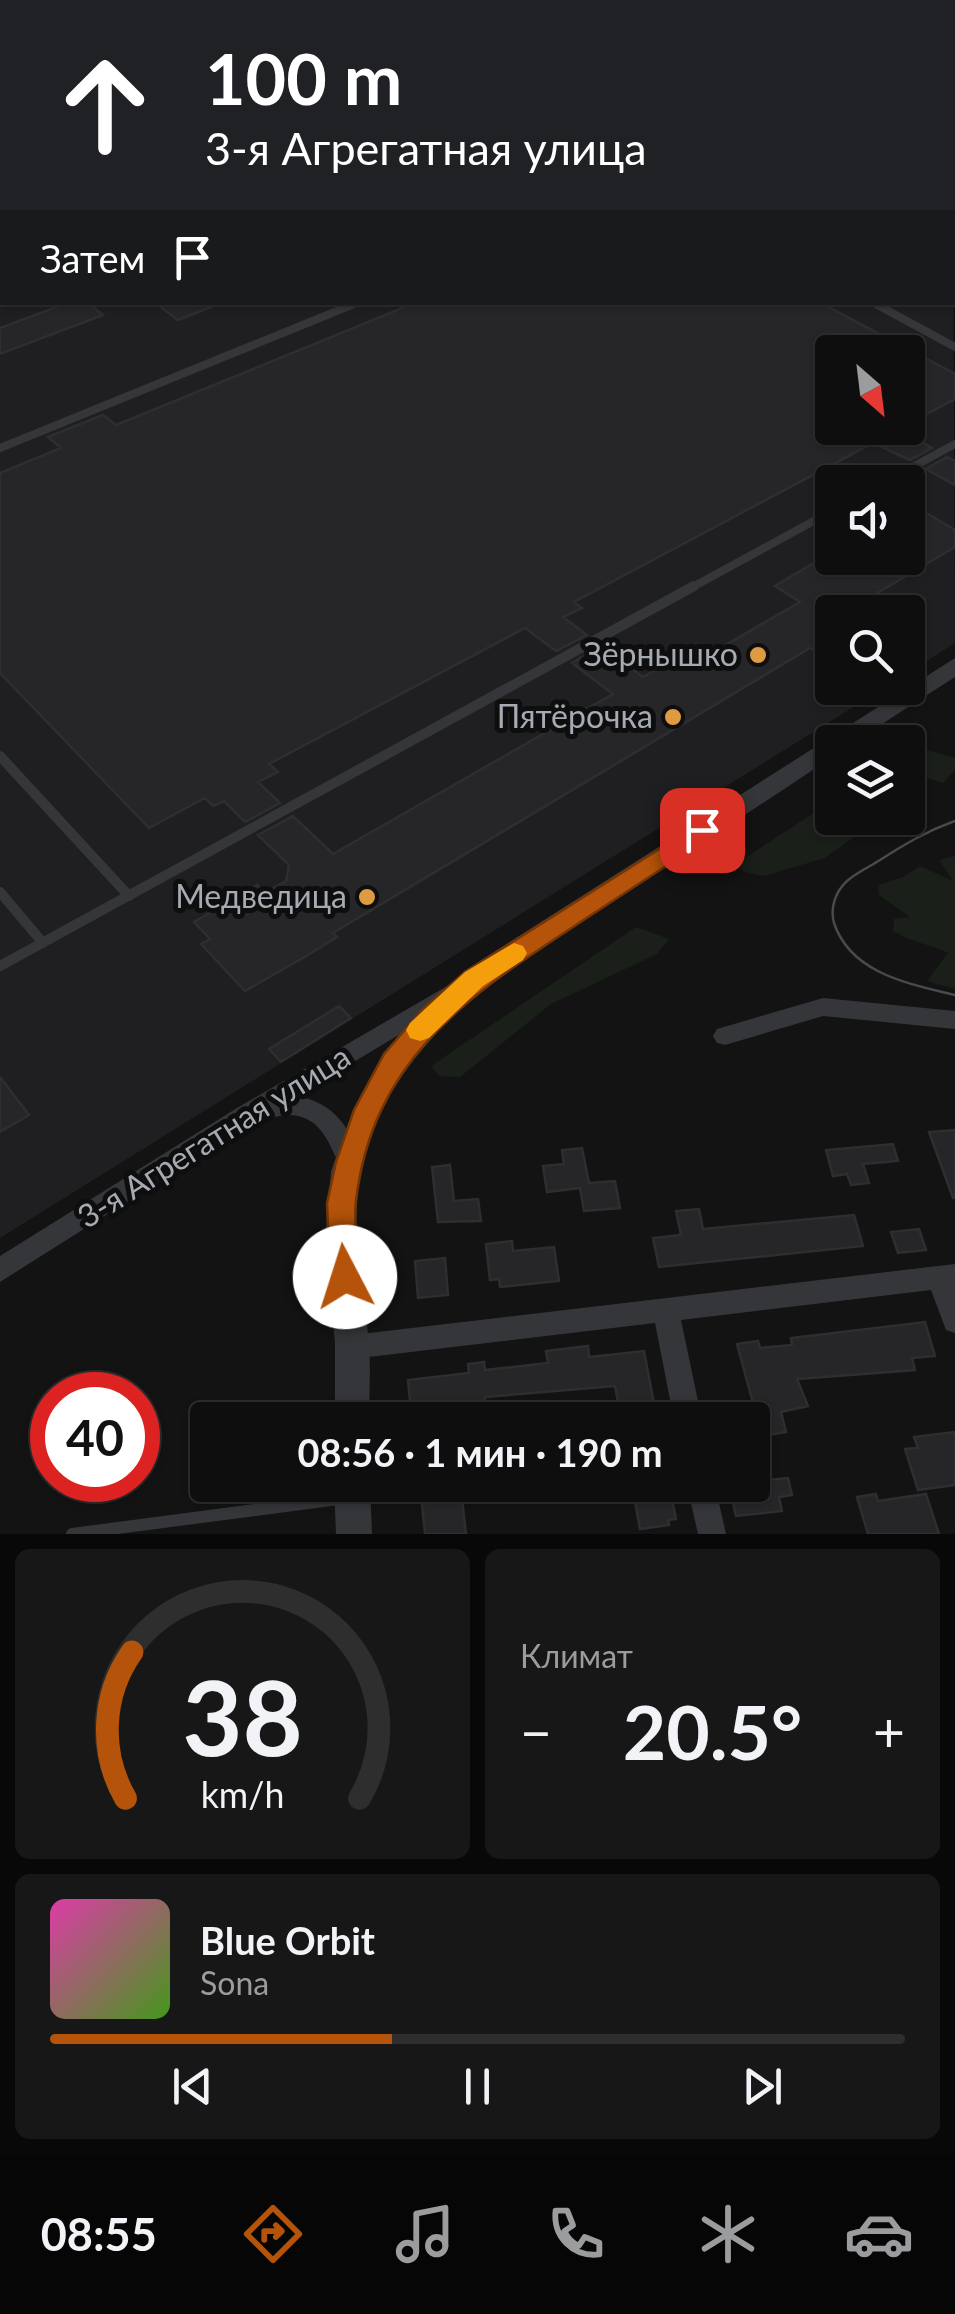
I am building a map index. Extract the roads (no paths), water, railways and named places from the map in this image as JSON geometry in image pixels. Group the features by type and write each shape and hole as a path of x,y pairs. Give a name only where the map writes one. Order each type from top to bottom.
{"street":[{"name":"3-я Агрегатная улица","path":"864,725 955,666"},
{"name":"3-я Агрегатная улица","path":"0,1270 245,1115 474,979 815,757"},
{"path":"352,1402 352,1348 341,1242 341,1203 350,1162 368,1110 394,1062 433,1015 474,979"},
{"path":"725,1036 823,1007 955,1020"},
{"path":"245,1115 270,1107 316,1110 332,1122 350,1162"},
{"path":"352,1348 948,1277 955,1321"},
{"path":"665,1308 684,1402"},
{"path":"353,1502 354,1534"},
{"path":"705,1502 712,1534"}],"lane":[{"path":"0,448 352,305"},
{"path":"878,305 955,347"},
{"path":"916,465 955,444"},
{"path":"0,966 815,520"},
{"path":"0,756 129,896"},
{"path":"0,892 43,942"},
{"path":"72,1534 173,1527 297,1502"}],"tram line":[{"path":"955,821 916,838 851,878 833,906 834,923 842,940 868,965 901,981 955,995"}],"place":[{"name":"Зёрнышко","path":"758,655"},
{"name":"Пятёрочка","path":"673,717"},
{"name":"Медведица","path":"367,897"}]}
